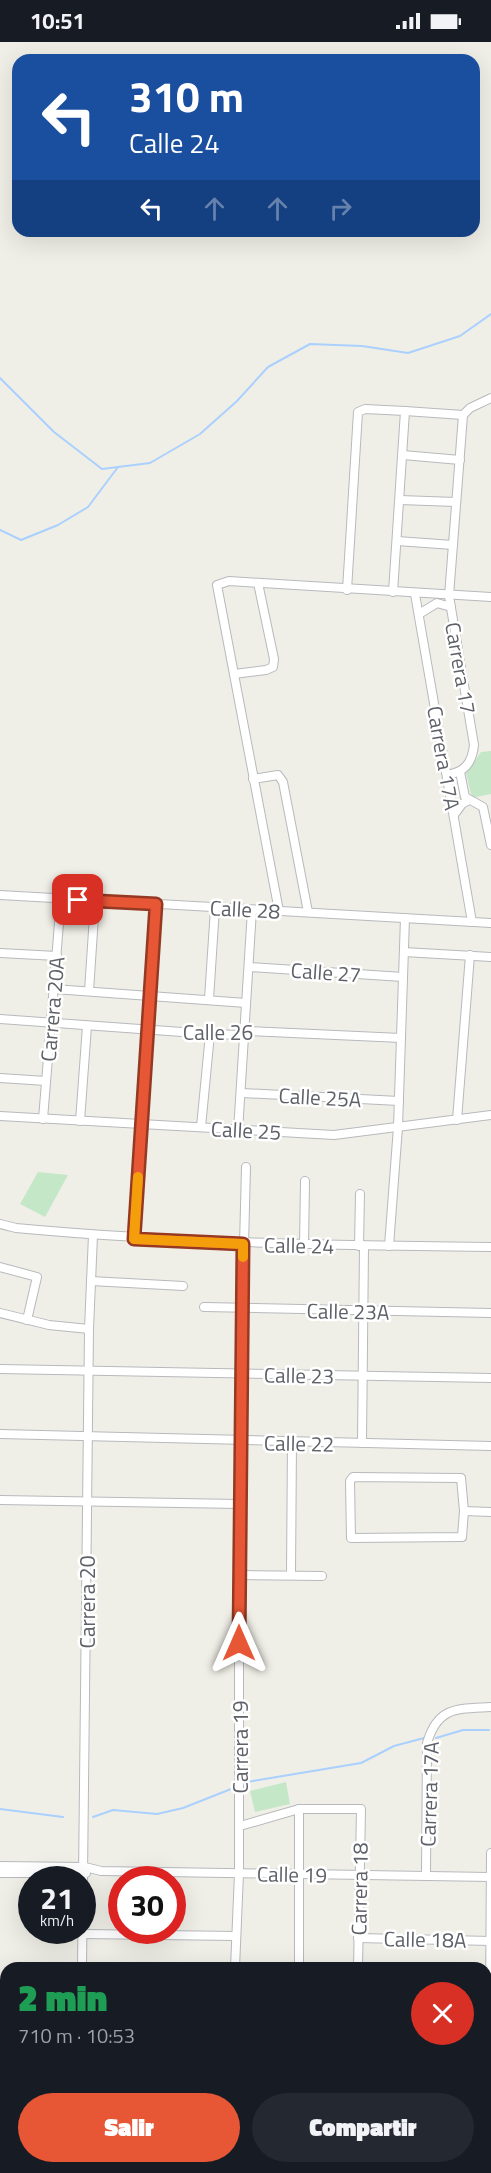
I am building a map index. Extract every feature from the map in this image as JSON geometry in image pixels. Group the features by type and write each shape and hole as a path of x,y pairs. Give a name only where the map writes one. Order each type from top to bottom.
{"street":[{"path":"347,590 358,412 365,409 463,415 470,408 491,398"},
{"path":"393,592 405,411"},
{"name":"Carrera 17","path":"460,772 470,763 474,745 449,596 463,415"},
{"path":"403,455 460,460"},
{"path":"400,500 456,502"},
{"path":"397,541 453,545"},
{"path":"279,911 217,585 230,581 347,590 491,597"},
{"path":"234,674 273,667 274,659 258,583"},
{"name":"Carrera 17A","path":"415,594 472,922"},
{"path":"419,614 437,603 451,607"},
{"path":"447,775 460,772 463,794 468,800 483,807 491,845"},
{"path":"253,779 278,775 284,782 308,912"},
{"path":"454,815 468,800"},
{"name":"Calle 28","path":"0,895 491,923"},
{"name":"Carrera 20A","path":"43,1119 61,899"},
{"path":"89,992 95,901"},
{"path":"134,1239 156,904"},
{"path":"209,999 215,908"},
{"path":"238,1131 252,910"},
{"path":"389,1246 398,1127 405,918"},
{"path":"404,952 491,957"},
{"path":"0,953 57,956"},
{"path":"457,1120 470,955"},
{"name":"Calle 27","path":"249,967 403,977"},
{"path":"54,989 246,1003"},
{"name":"Calle 26","path":"0,1019 210,1034 242,1035 246,1031 401,1038"},
{"path":"80,1121 87,1026"},
{"path":"201,1127 210,1034"},
{"path":"0,1078 46,1081"},
{"name":"Calle 25A","path":"242,1093 399,1101"},
{"name":"Calle 25","path":"0,1116 334,1135 491,1115"},
{"name":"Carrera 19","path":"235,1962 240,1826 239,1442 246,1167"},
{"path":"304,1245 305,1181"},
{"path":"360,1194 363,1311 362,1443"},
{"name":"Calle 24","path":"0,1224 16,1228 134,1239 243,1244 491,1247"},
{"name":"Carrera 20","path":"84,1866 89,1329 93,1235"},
{"path":"0,1267 37,1277 27,1320"},
{"path":"91,1281 183,1286"},
{"name":"Calle 23A","path":"204,1307 491,1313"},
{"path":"0,1313 27,1320 89,1329"},
{"name":"Calle 23","path":"0,1369 491,1378"},
{"name":"Calle 22","path":"0,1434 239,1442 491,1446"},
{"path":"291,1574 292,1443"},
{"path":"357,1476 461,1478 464,1511 462,1537 354,1539 350,1535 350,1481 357,1476"},
{"path":"0,1500 240,1504"},
{"path":"464,1511 491,1512"},
{"path":"239,1575 322,1576"},
{"name":"Carrera 17A","path":"426,1875 428,1743 432,1728 440,1716 459,1709 491,1707"},
{"path":"240,1826 299,1809 299,1962"},
{"name":"Carrera 18","path":"299,1809 360,1809 358,1962"},
{"path":"490,1962 491,1853"},
{"name":"Calle 19","path":"0,1866 18,1867"},
{"name":"Calle 19","path":"96,1870 491,1877"},
{"name":"Calle 19","path":"0,1873 18,1873"},
{"path":"96,1934 236,1936"},
{"name":"Calle 18A","path":"358,1938 490,1941"},
{"name":"Carrera 20","path":"82,1962 83,1944"}],"green space":[{"path":"491,751 491,794 472,798 466,773 481,752"},
{"path":"38,1172 68,1175 45,1217 20,1204"},
{"path":"286,1782 290,1804 255,1812 250,1791"}],"waterway":[{"path":"0,378 54,432 102,469 150,463 200,434 237,401 268,367 310,344 362,346 408,353 460,336 491,314"},
{"path":"0,530 21,540 58,525 88,507 118,467"},
{"path":"436,1738 463,1730 489,1730"},
{"path":"247,1782 361,1763 394,1746 424,1738"},
{"path":"93,1817 113,1810 157,1814 183,1808 231,1789"},
{"path":"0,1809 63,1817"}],"slow traffic":[{"path":"138,1177 134,1239 243,1244 243,1257"}],"route":[{"path":"78,900 156,904 134,1239 243,1244 239,1442 239,1643"}]}
